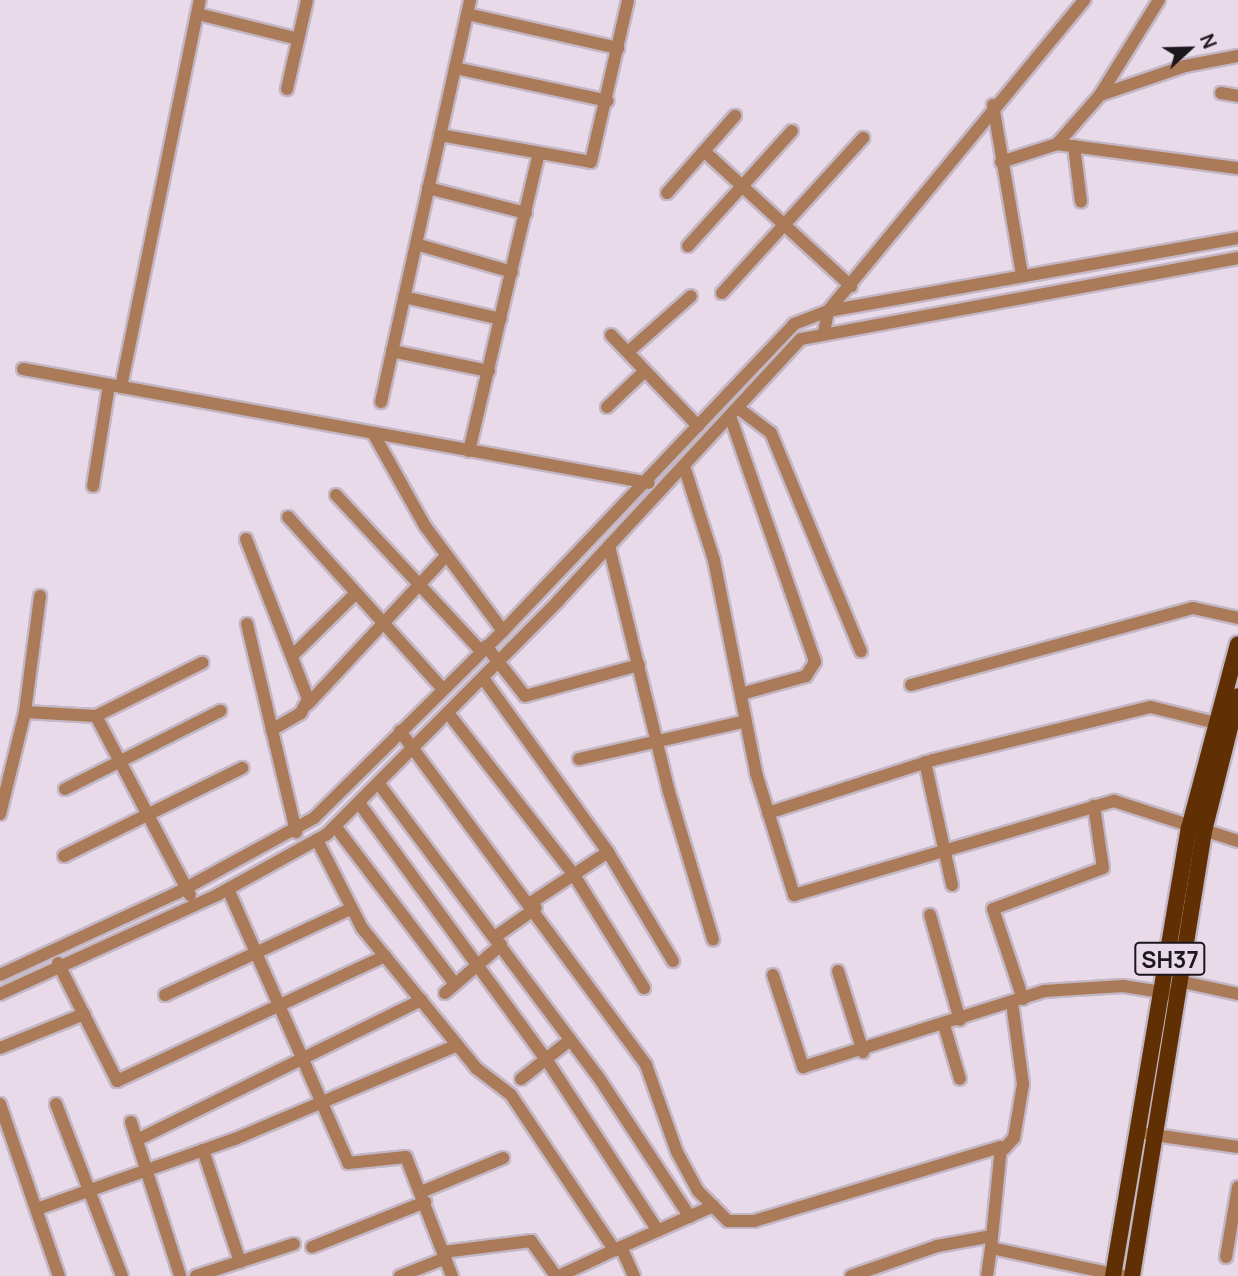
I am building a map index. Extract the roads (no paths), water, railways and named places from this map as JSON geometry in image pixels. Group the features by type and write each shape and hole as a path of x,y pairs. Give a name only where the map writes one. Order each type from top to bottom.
{"main road":[{"name":"SH37","path":"1117,1275 1138,1133 1164,993 1238,644"},
{"name":"SH37","path":"1221,724 1238,696"},
{"name":"SH37","path":"1132,1276 1182,988 1197,830"}],"street":[{"path":"93,486 200,0"},
{"path":"287,89 307,0"},
{"path":"381,402 470,0"},
{"path":"440,135 538,156 591,162 628,0"},
{"path":"824,332 828,311 851,286 993,105 1084,0"},
{"path":"1057,144 1100,95 1158,0"},
{"path":"198,14 298,39"},
{"path":"467,14 618,48"},
{"path":"1100,95 1185,65 1238,56"},
{"path":"455,68 607,101"},
{"path":"1221,93 1238,96"},
{"path":"993,105 1022,274"},
{"path":"667,193 736,116"},
{"path":"688,246 745,188 792,131"},
{"path":"722,293 863,138"},
{"path":"1001,162 1057,144 1238,168"},
{"path":"1074,146 1081,202"},
{"path":"704,151 851,286"},
{"path":"469,451 538,156"},
{"path":"428,188 526,212"},
{"path":"0,975 53,954 296,832 503,631 646,483 785,330 828,311 1022,274 1238,239"},
{"path":"416,244 512,272"},
{"path":"0,994 228,889 317,840 335,826 498,663 799,341 824,332 1238,258"},
{"path":"628,352 691,296"},
{"path":"404,297 501,319"},
{"path":"611,335 698,426"},
{"path":"392,351 489,371"},
{"path":"23,369 664,487"},
{"path":"607,407 645,371"},
{"path":"734,412 771,433 861,651"},
{"path":"734,412 815,662 806,676 741,694"},
{"path":"373,433 446,556 503,631"},
{"path":"684,466 713,560 746,721 768,813 793,895 944,846 1114,801 1197,830 1238,841"},
{"path":"336,495 498,663 520,693 532,697 639,665"},
{"path":"288,517 443,690"},
{"path":"246,539 309,704"},
{"path":"609,546 657,743 713,940"},
{"path":"272,730 309,704 385,626 446,556"},
{"path":"292,656 355,594"},
{"path":"0,813 6,762 25,712 40,596"},
{"path":"911,685 1193,608 1238,618"},
{"path":"247,624 296,832"},
{"path":"25,712 96,716 202,663"},
{"path":"483,678 608,852 673,961"},
{"path":"768,813 925,762 1152,708 1221,724"},
{"path":"65,789 220,711"},
{"path":"448,713 574,875 644,988"},
{"path":"96,716 123,760 194,905"},
{"path":"579,759 746,721"},
{"path":"400,730 534,905 646,1065 677,1152 713,1206 728,1221 754,1221 944,1160 1004,1149"},
{"path":"925,762 952,885"},
{"path":"64,856 242,768"},
{"path":"379,784 570,1040 690,1217"},
{"path":"359,803 546,1059 658,1231"},
{"path":"987,1276 1004,1149 1014,1138 1023,1084 1017,1001 993,909 1103,869 1094,806"},
{"path":"335,826 450,988 479,964 534,905 608,852"},
{"path":"317,840 350,909 481,1074 510,1095 634,1276"},
{"path":"228,889 350,1166 402,1154 423,1197 452,1276"},
{"path":"165,995 350,909"},
{"path":"930,915 960,1020"},
{"path":"53,954 117,1081 385,956"},
{"path":"838,971 863,1052"},
{"path":"773,975 798,1063 810,1067 1017,1001 1087,987 1164,993 1182,988 1238,994"},
{"path":"137,1140 421,1000"},
{"path":"0,1048 84,1014"},
{"path":"944,1025 960,1079"},
{"path":"521,1079 570,1040"},
{"path":"37,1209 323,1104 457,1045"},
{"path":"0,1104 59,1276"},
{"path":"56,1104 122,1276"},
{"path":"131,1122 180,1276"},
{"path":"1138,1133 1238,1147"},
{"path":"203,1150 240,1262"},
{"path":"312,1247 503,1158"},
{"path":"1226,1257 1238,1187"},
{"path":"400,1276 444,1255 531,1241 557,1276 713,1206"},
{"path":"851,1276 937,1246 991,1242 1117,1275"},
{"path":"196,1276 294,1244"}]}
